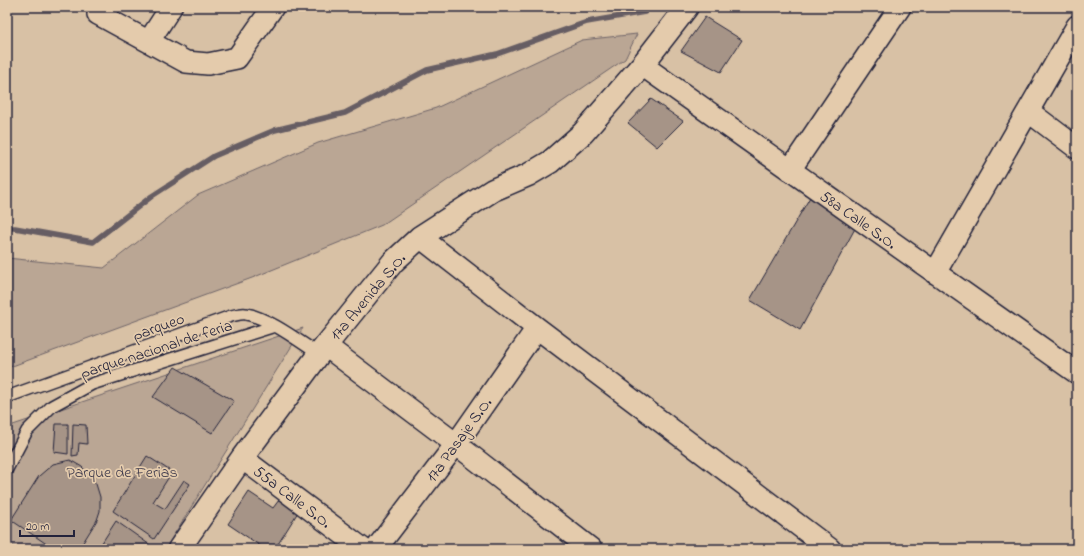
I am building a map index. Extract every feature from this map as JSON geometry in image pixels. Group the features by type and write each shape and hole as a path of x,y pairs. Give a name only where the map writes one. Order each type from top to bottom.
{"street":[{"path":"149,41 171,7"},
{"path":"98,14 186,62 208,64 237,58 273,7"},
{"name":"17a Avenida S.O.","path":"179,549 242,458 323,350 392,262 420,237 493,190 528,175 550,162 583,133 642,66 687,7"},
{"path":"790,170 900,7"},
{"path":"935,273 1077,26"},
{"name":"58a Calle S.O.","path":"642,66 1077,373"},
{"path":"1028,111 1077,148"},
{"path":"420,237 537,328 830,549"},
{"name":"17a Pasaje S.O.","path":"376,549 456,444 537,328"},
{"path":"323,350 456,444 591,549"},
{"name":"55a Calle S.O.","path":"242,458 362,549"}],"lane":[{"name":"parqueo","path":"7,397 231,316 244,313 256,316 275,326"},
{"path":"275,326 323,350"},
{"name":"parque nacional de feria","path":"7,468 27,431 52,406 85,388 99,382 275,326"}],"green space":[{"path":"637,34 625,59 382,225 252,278 7,368 7,258 104,268 198,195 318,143 436,108 582,40"},
{"name":"Parque de Ferias","path":"303,328 165,549 7,549 7,427"}],"building":[{"path":"705,17 742,40 721,72 681,51"},
{"path":"651,99 683,121 657,147 628,123"},
{"path":"813,192 858,223 800,330 750,300"},
{"path":"175,367 234,401 212,433 153,397"},
{"path":"56,424 68,424 68,454 54,452"},
{"path":"73,424 86,425 87,444 79,443 78,455 72,456"},
{"path":"147,456 172,472 153,502 165,509 184,480 190,484 154,539 113,511"},
{"path":"70,460 82,467 96,484 100,497 100,511 97,520 79,549 54,549 11,520 39,476 53,464"},
{"path":"249,492 273,508 279,500 298,512 275,549 265,549 228,524"},
{"path":"116,521 150,545 147,549 98,549"}],"waterway":[{"path":"7,228 15,228 93,242 152,196 214,156 275,130 345,113 427,70 497,54 587,22 645,12"}]}
